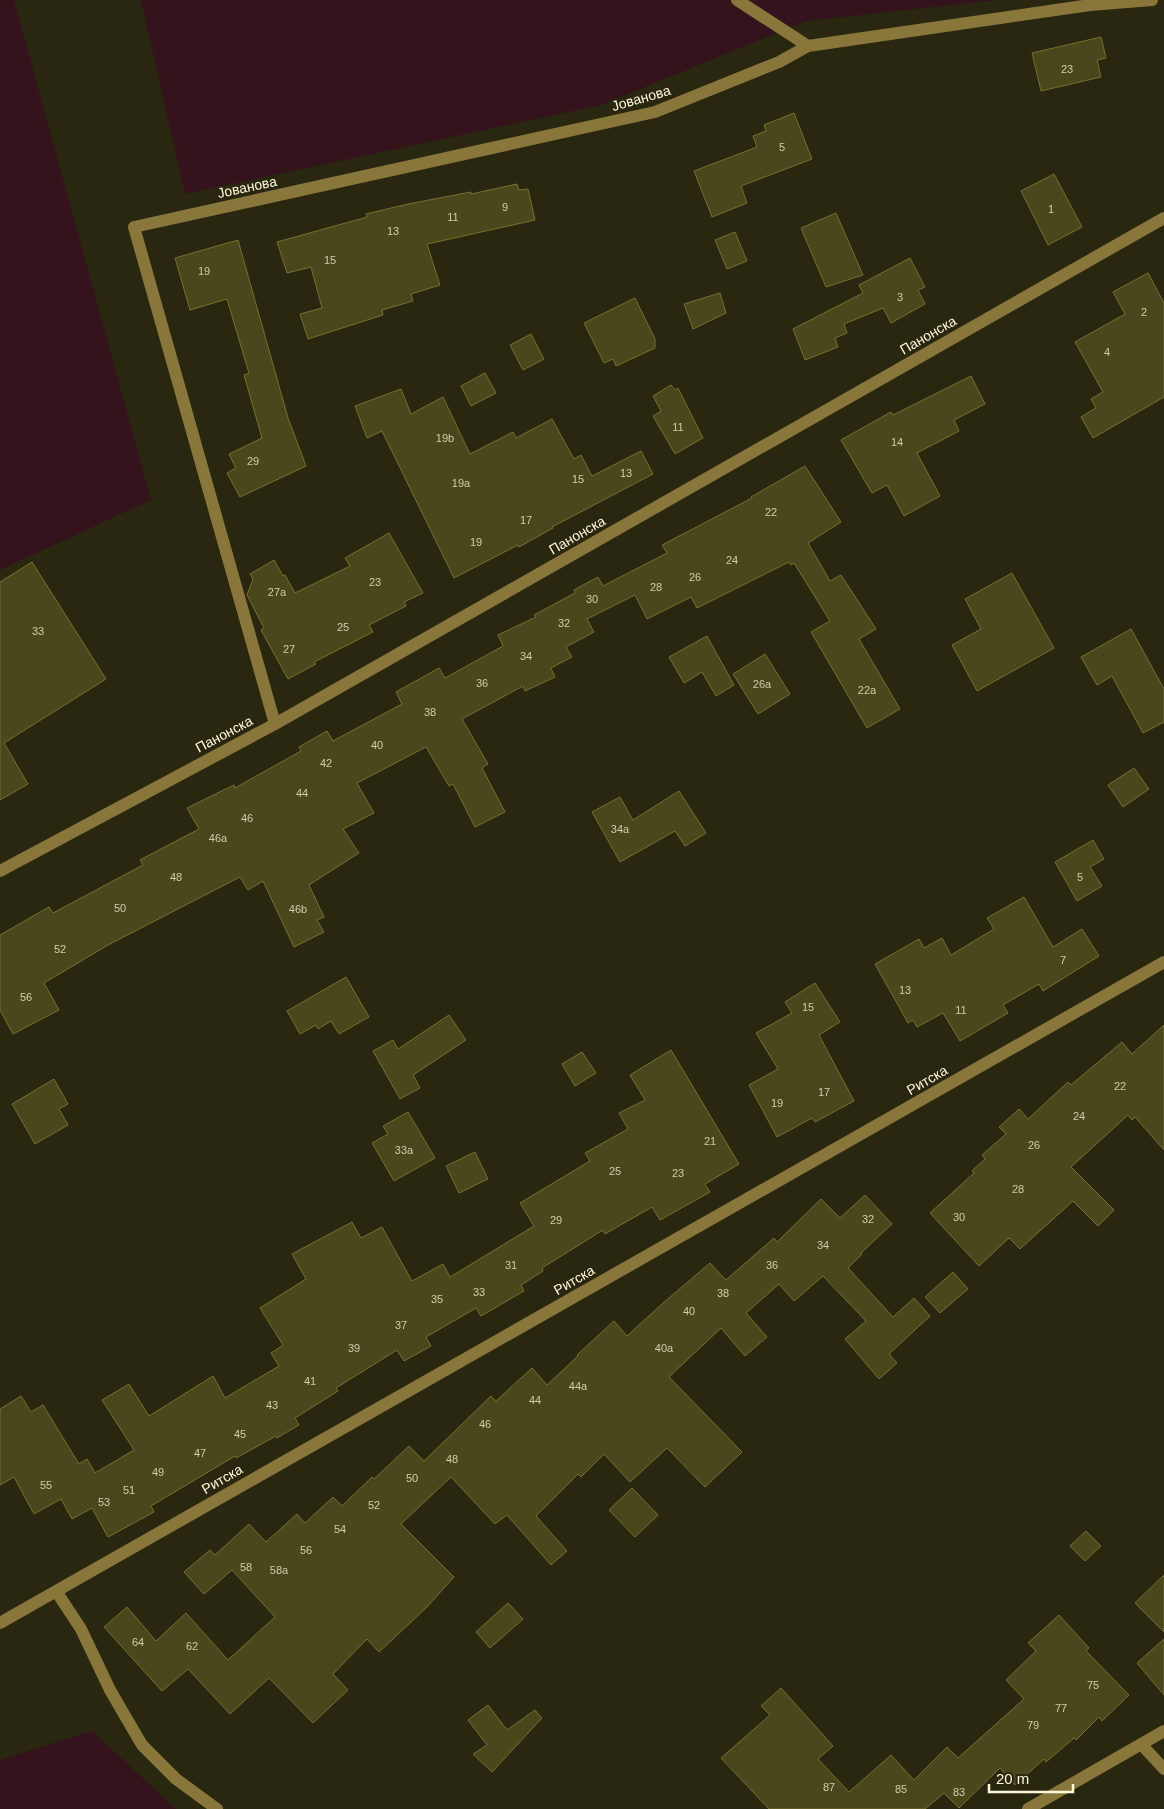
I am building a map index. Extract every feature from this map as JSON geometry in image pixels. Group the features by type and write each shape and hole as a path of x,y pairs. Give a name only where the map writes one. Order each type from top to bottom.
{"street":[{"path":"737,0 808,46"},
{"name":"Јованова","path":"275,724 134,227 655,112 778,62 808,46 1090,5 1152,0"},
{"name":"Панонска","path":"0,871 275,724 1164,218"},
{"name":"Ритска","path":"0,1623 1164,962"},
{"path":"56,1591 80,1629 110,1690 142,1745 176,1779 217,1809"},
{"path":"1028,1809 1164,1731"},
{"path":"1141,1744 1164,1769"}],"shaded area":[{"path":"0,0 14,0 151,500 0,570"},
{"path":"141,0 997,0 806,21 601,105 185,194"},
{"path":"92,1731 176,1809 0,1809 0,1760"}],"building":[{"path":"1101,37 1106,58 1097,60 1101,77 1041,91 1032,53"},
{"path":"794,113 812,159 741,186 747,203 712,217 694,171 757,147 753,136 766,131 764,125"},
{"path":"1054,174 1082,227 1048,245 1021,191"},
{"path":"517,184 519,190 528,189 535,220 427,244 440,285 411,294 413,301 382,310 383,315 308,339 300,314 322,308 311,267 287,273 277,242 367,217 366,214 408,204 471,192 471,194"},
{"path":"836,213 863,275 826,287 801,228"},
{"path":"735,232 747,261 727,269 715,240"},
{"path":"238,240 288,418 306,466 240,497 227,473 236,468 229,454 262,438 244,375 249,373 227,299 190,310 175,258"},
{"path":"910,258 925,287 918,290 925,304 891,323 883,308 844,324 847,333 835,338 838,347 805,360 793,329 863,293 859,285"},
{"path":"1148,273 1164,303 1164,397 1093,438 1081,417 1096,408 1091,399 1103,392 1075,342 1125,314 1113,292"},
{"path":"720,293 726,313 693,329 684,304"},
{"path":"635,298 655,339 655,348 616,366 613,359 604,363 584,323"},
{"path":"531,334 544,359 523,370 510,345"},
{"path":"485,373 496,393 471,406 461,386"},
{"path":"971,376 985,404 954,420 959,431 917,453 940,496 904,516 887,485 872,493 841,440 891,412 893,415"},
{"path":"671,385 675,390 678,388 703,438 675,454 653,416 661,411 653,396"},
{"path":"401,389 411,414 443,397 470,454 513,432 516,438 552,419 574,459 581,455 592,476 641,451 653,474 552,527 519,547 518,545 454,578 382,431 367,438 355,406"},
{"path":"805,466 841,522 808,543 830,581 841,575 876,629 859,639 900,709 867,728 811,632 830,621 794,563 791,565 789,562 697,608 691,597 647,619 635,595 587,619 594,632 566,647 572,657 551,668 555,677 525,691 523,686 462,719 488,764 482,768 505,812 475,827 453,784 449,786 426,747 357,783 374,813 343,829 359,853 309,885 324,917 317,920 324,932 294,947 263,881 248,890 240,877 108,945 44,983 59,1010 13,1034 0,1010 0,935 49,907 53,913 143,865 140,860 199,829 187,808 234,785 235,788 301,751 299,747 327,731 333,741 402,704 396,692 439,668 445,678 503,646 498,635 536,617 534,615 575,593 574,590 598,577 603,586 667,553 662,545 752,498"},
{"path":"389,533 423,593 404,602 406,606 369,625 373,632 314,662 316,664 288,679 261,630 264,628 247,595 253,579 250,574 274,560 295,593 350,566 345,558"},
{"path":"32,562 106,679 4,743 28,784 0,800 0,582"},
{"path":"1012,573 1054,648 977,691 952,645 981,629 965,599"},
{"path":"1131,629 1164,689 1164,722 1143,733 1112,676 1097,685 1081,657"},
{"path":"707,636 734,685 716,696 702,672 684,683 669,657"},
{"path":"765,654 790,694 758,714 733,674"},
{"path":"1134,768 1149,789 1123,807 1108,785"},
{"path":"679,791 706,833 685,846 675,831 620,862 592,812 620,797 633,820"},
{"path":"1093,840 1104,859 1090,867 1102,886 1077,901 1055,862"},
{"path":"1024,897 1053,947 1082,929 1099,956 1043,991 1039,984 1003,1005 1008,1013 960,1041 943,1013 917,1027 913,1020 908,1023 875,964 919,939 924,948 942,938 951,955 994,929 987,918"},
{"path":"346,977 369,1017 339,1034 331,1021 318,1029 316,1025 300,1034 287,1011"},
{"path":"815,983 840,1022 819,1035 854,1101 815,1122 812,1118 777,1137 749,1085 778,1069 756,1033 792,1013 785,1002"},
{"path":"449,1015 466,1040 413,1075 420,1088 400,1099 373,1051 393,1040 398,1049"},
{"path":"1164,1025 1164,1150 1135,1117 1132,1120 1128,1115 1071,1167 1114,1210 1098,1226 1073,1201 1020,1249 1009,1238 979,1266 930,1213 974,1173 972,1171 985,1159 982,1155 1006,1134 999,1127 1019,1109 1028,1119 1068,1082 1071,1085 1122,1042 1132,1054"},
{"path":"671,1050 739,1164 705,1184 710,1192 660,1220 652,1207 605,1234 603,1230 542,1268 543,1271 521,1285 524,1291 481,1316 476,1308 426,1337 431,1346 404,1361 397,1350 336,1388 338,1391 295,1418 299,1425 236,1458 235,1456 151,1506 154,1512 108,1537 92,1508 72,1519 61,1499 34,1514 14,1477 0,1485 0,1409 21,1396 31,1412 43,1405 79,1464 87,1459 95,1473 134,1450 102,1400 129,1384 149,1416 213,1376 225,1398 279,1366 271,1353 283,1345 260,1308 306,1279 292,1254 352,1222 361,1238 382,1227 412,1281 443,1264 450,1277 534,1226 520,1203 590,1161 585,1153 628,1129 619,1113 645,1100 630,1075"},
{"path":"582,1052 596,1073 575,1086 562,1064"},
{"path":"54,1079 68,1104 59,1109 68,1125 35,1144 12,1104"},
{"path":"408,1112 435,1158 394,1181 372,1143 388,1134 383,1126"},
{"path":"475,1152 488,1179 459,1193 446,1166"},
{"path":"865,1195 892,1224 848,1268 893,1317 914,1298 930,1316 889,1354 897,1363 879,1379 845,1339 866,1321 823,1276 794,1301 779,1284 746,1313 767,1337 745,1356 721,1328 669,1377 742,1452 705,1487 667,1448 630,1482 604,1454 581,1477 578,1474 536,1516 567,1551 551,1565 507,1515 495,1524 451,1477 401,1524 454,1577 426,1608 379,1652 367,1639 333,1674 348,1690 313,1723 269,1678 230,1714 188,1669 162,1691 104,1627 127,1607 156,1641 186,1613 228,1660 275,1617 232,1570 204,1594 184,1572 210,1550 215,1555 249,1524 266,1542 297,1514 305,1523 333,1497 342,1506 372,1477 374,1479 409,1446 424,1461 491,1396 496,1401 532,1368 547,1385 614,1321 627,1336 710,1263 726,1280 774,1238 777,1242 821,1199 840,1218"},
{"path":"953,1272 968,1289 940,1313 925,1297"},
{"path":"632,1488 658,1515 635,1537 609,1510"},
{"path":"1086,1531 1101,1546 1085,1561 1070,1546"},
{"path":"1164,1575 1164,1632 1135,1603"},
{"path":"508,1603 523,1619 490,1648 476,1632"},
{"path":"1059,1615 1089,1648 1086,1651 1129,1695 1102,1721 1099,1717 1076,1740 1074,1738 1046,1762 1044,1759 1015,1785 1000,1768 959,1808 944,1793 925,1809 769,1809 721,1758 770,1715 761,1706 781,1688 833,1746 818,1759 849,1792 891,1755 914,1780 947,1747 958,1758 1024,1699 1006,1680 1036,1651 1028,1643"},
{"path":"1164,1639 1164,1695 1137,1663"},
{"path":"488,1705 507,1730 535,1710 542,1718 492,1772 473,1754 487,1745 468,1720"}]}
